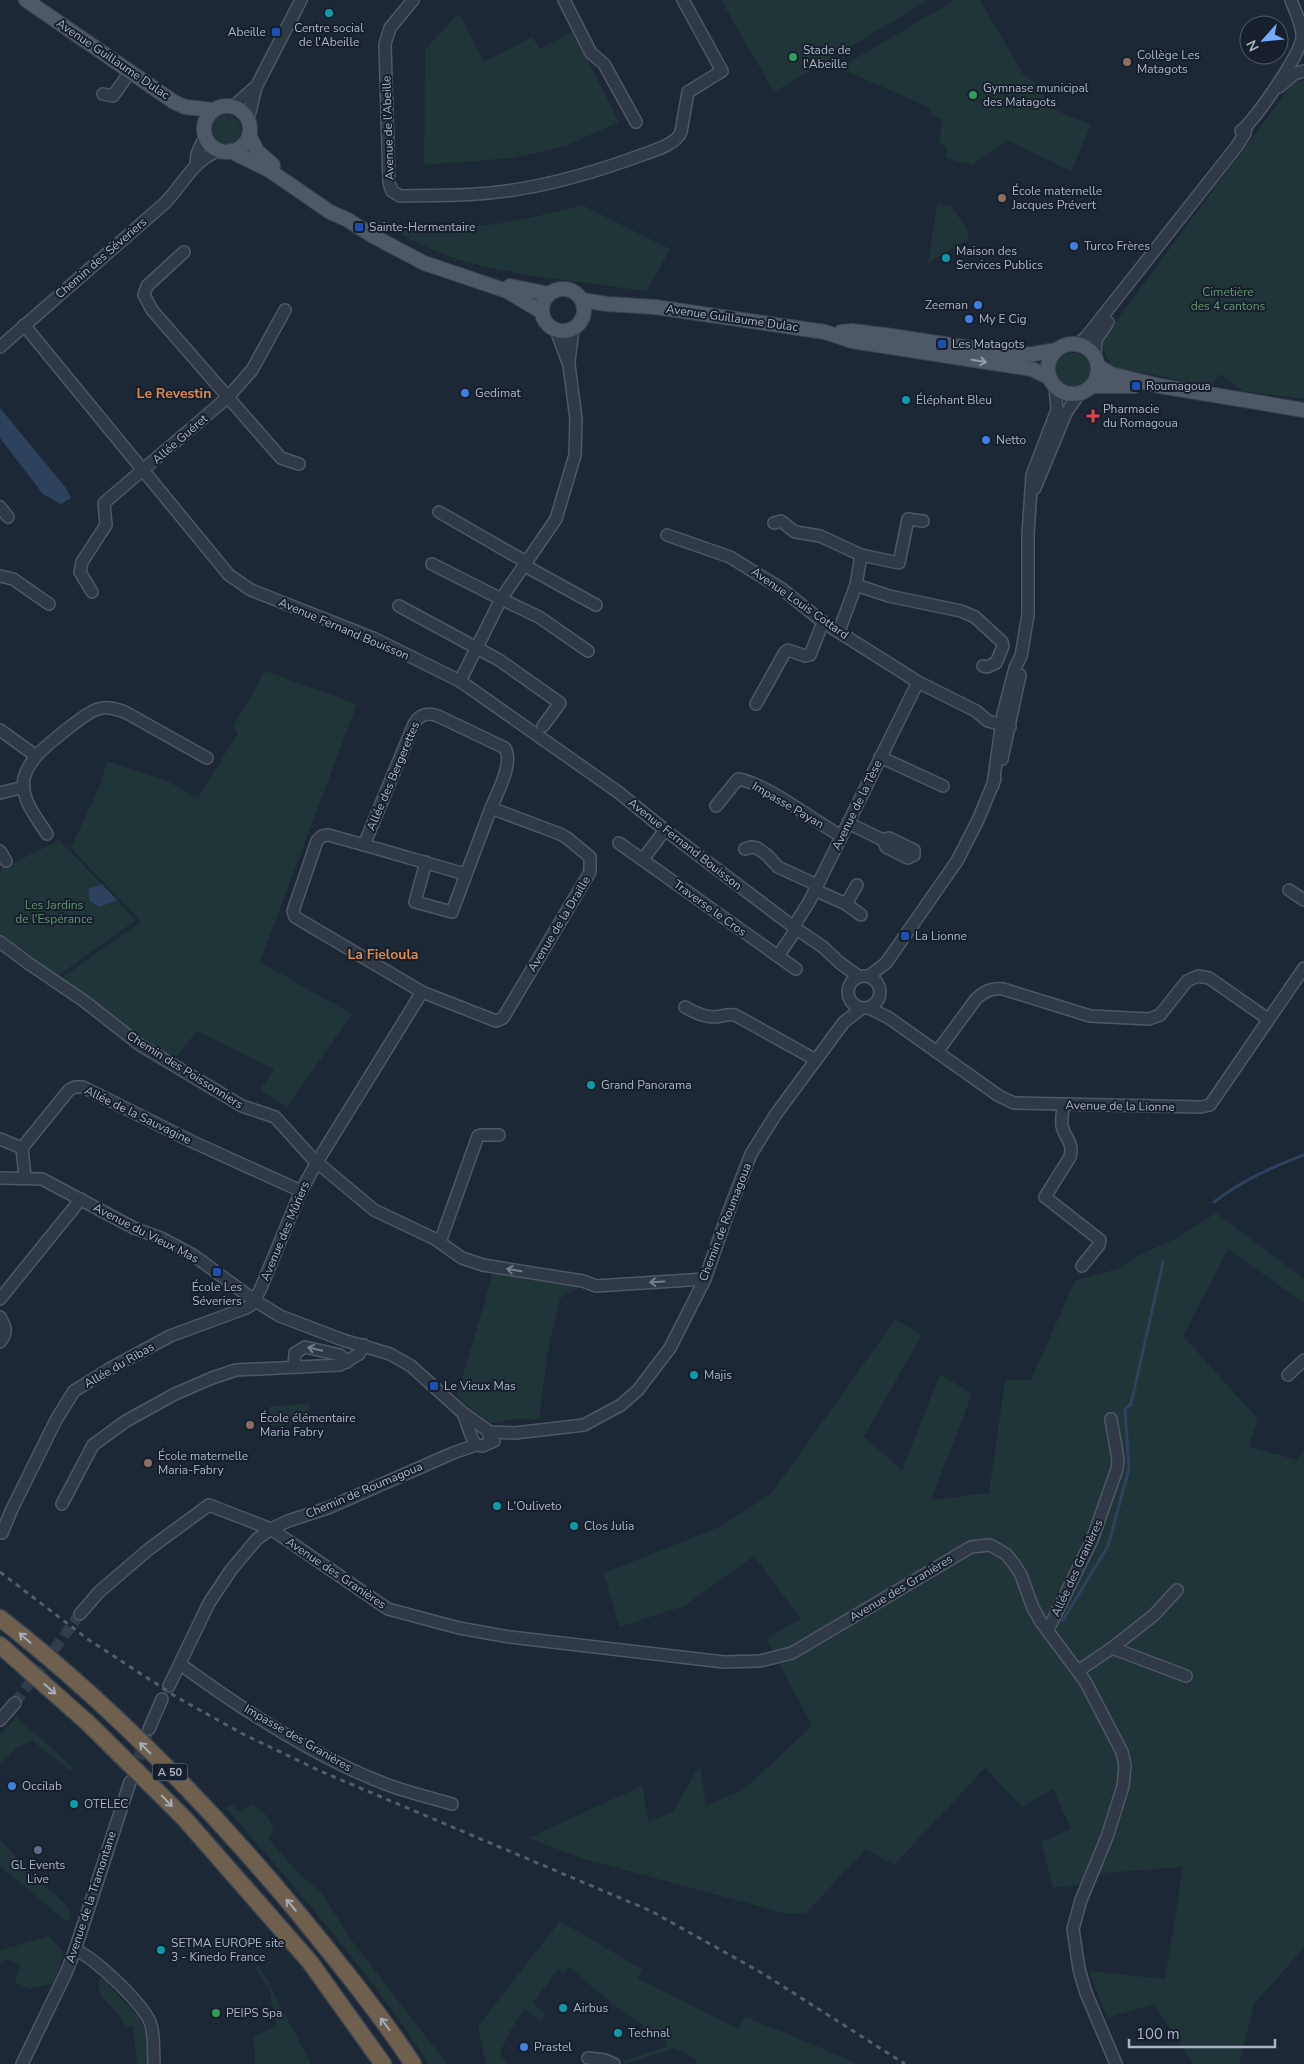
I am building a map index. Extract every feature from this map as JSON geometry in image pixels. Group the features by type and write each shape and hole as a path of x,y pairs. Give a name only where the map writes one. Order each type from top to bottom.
{"highway":[{"name":"A 50","path":"0,1618 22,1635 102,1707 164,1766 208,1812 265,1874 322,1943 398,2041 412,2064"},
{"name":"A 50","path":"0,1645 88,1723 184,1818 310,1962 383,2064"}],"main road":[{"name":"Avenue Guillaume Dulac","path":"26,0 174,102 205,134"},
{"name":"Avenue Guillaume Dulac","path":"174,102 194,109 214,110"},
{"path":"226,106 233,107 239,110 248,120 249,134 245,142 238,148 225,151 211,145 205,134 206,119 214,110 226,106"},
{"name":"Avenue Guillaume Dulac","path":"249,134 256,152 335,205 348,220"},
{"name":"Avenue Guillaume Dulac","path":"225,151 269,170 330,212 348,220 424,264 507,291 542,312 546,323 556,330"},
{"name":"Avenue Guillaume Dulac","path":"402,251 482,275 517,289 549,294 554,291 567,289 578,295 582,300 655,307 828,332 852,340 891,342 1015,355 1057,350"},
{"path":"542,312 545,299 549,294"},
{"path":"556,330 573,329 581,321 584,316 582,300"},
{"name":"Avenue Guillaume Dulac","path":"584,316 635,306"},
{"name":"Avenue Guillaume Dulac","path":"907,344 1032,369 1052,382"},
{"path":"1096,361 1097,377 1092,386 1079,394 1066,394 1052,382 1049,362 1057,350 1070,344 1078,344 1084,347 1111,374 1160,386 1304,410"},
{"path":"1092,386 1160,386"}],"street":[{"path":"248,120 256,87 301,0"},
{"name":"Avenue de l'Abeille","path":"414,0 390,28 385,44 389,183 392,191 400,196 478,194 540,185 600,170 648,153 674,141 680,132 688,92 722,71 683,0"},
{"path":"564,0 591,53 604,64 636,122"},
{"path":"1078,344 1087,336 1144,266 1226,159 1301,47 1303,35 1292,0"},
{"path":"1271,94 1294,74 1304,71"},
{"path":"103,94 113,96 130,72"},
{"path":"233,107 256,87"},
{"name":"Chemin des Séveriers","path":"0,347 179,189 196,164 197,154 205,134"},
{"name":"Chemin des Séveriers","path":"196,164 225,151"},
{"path":"184,252 147,286 144,295 152,310 281,458 299,464"},
{"path":"1096,361 1096,340 1100,332 1137,280 1144,266"},
{"name":"Allée Guéret","path":"92,592 80,572 82,562 106,525 104,503 144,471 228,397 252,370 285,310"},
{"name":"Avenue Fernand Bouisson","path":"24,325 228,575 238,583 251,590 373,638 460,681 618,792 795,928 824,947 840,963 863,976"},
{"path":"569,365 573,329"},
{"path":"460,681 501,600 556,519 575,455 576,419 569,365 556,330"},
{"path":"886,963 849,985 848,998 851,1003 865,1008 874,1005 886,963 957,861 978,820 992,784 1007,721 1015,668 1021,656 1028,615 1028,534 1032,475 1057,410 1052,382"},
{"path":"1031,499 1066,413 1079,394"},
{"path":"0,507 8,517"},
{"path":"439,512 526,562 529,568 596,604"},
{"path":"774,523 781,521 796,532 820,536 861,555 899,563 908,519 924,521"},
{"name":"Avenue Louis Cottard","path":"667,535 730,557 782,589 823,622 918,682 979,713 1007,721"},
{"path":"839,631 856,585 861,555"},
{"path":"432,564 501,600 539,617 588,651"},
{"path":"0,576 13,579 49,604"},
{"path":"856,585 888,596 961,611 975,617 1002,642 1003,646 996,663 987,667 982,666"},
{"path":"398,606 499,660 560,703 543,726"},
{"path":"756,704 785,652 788,650 806,656 810,655 823,622"},
{"name":"Avenue de la Tèse","path":"795,928 918,682"},
{"path":"47,834 30,807 24,787 27,770 36,756 86,715 98,709 113,708 125,712 207,758"},
{"name":"Allée des Bergerettes","path":"364,845 414,724 417,718 424,714 430,713 438,716 505,748 508,754 508,764 491,808"},
{"path":"0,730 36,756"},
{"path":"880,757 943,786"},
{"name":"Impasse Payan","path":"716,806 738,779 745,780 841,836"},
{"path":"0,791 24,787"},
{"path":"426,862 415,902 452,912 491,808"},
{"name":"Avenue de la Draille","path":"465,874 328,835 322,836 317,841 293,911 295,917 422,992 496,1021 503,1018 590,872 590,857 567,838 491,808"},
{"path":"848,823 883,840"},
{"path":"643,859 665,830"},
{"name":"Traverse le Cros","path":"619,843 796,969"},
{"path":"745,849 757,848 767,855 778,867 846,904 861,915"},
{"path":"846,904 857,885"},
{"path":"1289,890 1304,900"},
{"path":"778,956 795,928"},
{"name":"Chemin des Poissonniers","path":"0,942 84,1001 140,1045 242,1106 275,1117 317,1162 374,1210 440,1242 462,1258 483,1265 583,1281 596,1286 705,1279"},
{"name":"Avenue Fernand Bouisson","path":"840,963 849,985"},
{"name":"Avenue de la Lionne","path":"865,1008 890,1018 1007,1101 1014,1103 1201,1107 1210,1104 1304,968"},
{"path":"863,976 879,990"},
{"path":"937,1052 976,999 983,993 995,988 1090,1016 1149,1019 1160,1015 1187,981 1202,976 1209,978 1268,1019"},
{"name":"Avenue de la Lionne","path":"879,990 890,1018"},
{"path":"317,1162 422,992"},
{"name":"Chemin de Roumagoua","path":"844,1022 848,998"},
{"path":"685,1007 705,1016 735,1015 816,1060"},
{"name":"Chemin de Roumagoua","path":"271,1529 288,1521 328,1508 453,1453 480,1436 584,1425 621,1405 638,1390 670,1348 705,1279 751,1154 776,1114 844,1022 865,1008"},
{"name":"Allée de la Sauvagine","path":"22,1148 69,1090 75,1086 83,1087 192,1142 301,1191"},
{"path":"1063,1104 1062,1125 1071,1144 1072,1151 1070,1158 1045,1197 1100,1240 1099,1245 1082,1266"},
{"path":"440,1242 478,1136 498,1135"},
{"path":"0,1138 22,1148 25,1177"},
{"name":"Avenue des Mûriers","path":"254,1300 260,1290 301,1191 317,1162"},
{"name":"Avenue du Vieux Mas","path":"0,1178 25,1177 42,1179 134,1228 161,1238 193,1255 254,1300 280,1316 403,1360 464,1414 480,1436"},
{"path":"0,1299 80,1199"},
{"name":"Allée du Ribas","path":"2,1533 12,1508 56,1420 74,1391 111,1368 170,1336 246,1308 254,1300"},
{"path":"0,1317 6,1330 6,1334 0,1342"},
{"path":"62,1504 93,1445 126,1421 175,1394 236,1370 340,1366 359,1354 364,1345"},
{"path":"294,1367 295,1353 305,1346 340,1355 347,1362"},
{"path":"1288,1375 1304,1360"},
{"name":"Allée des Granières","path":"1048,1630 1092,1540 1118,1470 1111,1419"},
{"path":"80,1614 99,1592 149,1550 209,1505 271,1529 246,1550 220,1584 169,1686"},
{"name":"Avenue des Granières","path":"271,1529 388,1609 459,1628 510,1637 724,1662 760,1661 792,1653 971,1547 990,1546 1006,1554 1021,1575 1033,1608 1078,1671 1122,1752 1125,1766 1123,1786 1107,1837 1081,1900 1073,1929 1079,1969 1086,1993 1116,2064"},
{"path":"1078,1671 1154,1616 1176,1590"},
{"path":"1112,1648 1186,1676"},
{"name":"Impasse des Granières","path":"180,1664 220,1693 330,1759 385,1784 452,1804"},
{"path":"149,1729 162,1699"},
{"path":"0,1720 15,1703"},
{"name":"Avenue de la Tramontane","path":"22,2064 66,1973 75,1950 130,1782"},
{"path":"75,1950 82,1952 100,1968 146,2014 152,2031 154,2064"},
{"path":"588,2058 605,2060 614,2064"}],"green space":[{"name":"Stade de l'Abeille","path":"721,0 929,0 774,92"},
{"name":"Gymnase municipal des Matagots","path":"955,0 980,0 1023,74 1037,84 1050,108 1091,125 1071,171 1008,140 972,165 945,158 947,148 939,142 942,120 930,114 929,107 839,68"},
{"path":"458,14 462,18 484,62 532,37 540,49 573,31 619,122 568,145 514,158 424,165 425,50"},
{"name":"Cimetière des 4 cantons","path":"1295,80 1304,82 1304,399 1243,391 1220,374 1211,386 1112,367 1103,350 1104,337"},
{"path":"226,115 237,119 241,130 237,141 226,145 215,141 211,130 215,119"},
{"path":"937,204 951,206 969,232 968,239 928,263"},
{"path":"582,205 670,249 647,291 549,278 477,265 433,250 375,220 426,226 477,226 543,215"},
{"path":"1073,353 1080,354 1085,358 1089,363 1089,377 1085,382 1080,386 1073,387 1066,386 1061,382 1057,377 1056,370 1057,363 1061,358 1066,354"},
{"path":"265,671 357,704 260,962 352,1014 287,1107 260,1090 274,1069 197,1031 176,1057 145,1043 61,978 141,922 71,848 100,785 107,761 167,781 198,798 238,733 233,727"},
{"name":"Les Jardins de l'Espérance","path":"59,840 136,920 55,978 0,939 0,870"},
{"path":"1216,1213 1304,1279 1304,1303 1228,1249 1183,1336 1258,1419 1249,1447 1297,1460 1304,1451 1304,1948 1254,2004 1239,2064 1193,2064 1154,2004 1107,2018 1089,1971 1165,1979 1183,1867 1104,1873 1077,1885 1053,1888 1041,1842 1071,1829 1053,1789 1022,1807 985,1768 894,1865 866,1849 805,1914 784,1913 584,1859 528,1838 642,1786 649,1822 673,1811 700,1765 706,1805 742,1791 812,1726 766,1638 801,1619 754,1556 684,1606 619,1627 604,1573 719,1527 771,1494 895,1320 922,1334 864,1437 902,1470 940,1374 972,1394 931,1500 989,1493 1005,1380 1031,1380 1075,1281 1117,1269 1141,1254 1175,1239"},
{"path":"494,1269 583,1285 560,1298 548,1351 539,1419 518,1419 491,1423 476,1414 457,1396"},
{"path":"309,1403 311,1422 271,1426 269,1407"},
{"path":"16,1717 74,1768 69,1770 33,1741 19,1746 0,1764 0,1735"},
{"path":"252,1804 267,1816 274,1829 269,1839 298,1873 321,1892 352,1941 447,2064 429,2064 358,1965 226,1808 232,1805 239,1811"},
{"path":"0,1840 46,1888 65,1904 71,1916 67,1922 0,1866"},
{"path":"560,1921 642,1969 638,1978 738,2029 746,2017 859,2064 695,2064 697,2060 675,2048 625,2064 623,2061 666,2047 666,2042 614,2005 569,1967 564,1973 558,1969 533,2003 546,2014 540,2021 525,2009 514,2025 500,2054 508,2064 486,2064 478,2026"},
{"path":"49,1936 64,1953 54,1983 29,1989 15,1982 20,1965 6,1959 0,1963 0,1950"},
{"path":"259,1965 311,2064 255,2064 254,2037 276,2025 269,1988 255,1968"},
{"path":"98,1978 103,1979 138,2016 147,2035 149,2064 137,2064 133,2027 126,2026 100,1994"}],"water":[{"path":"0,408 66,488 71,498 61,504 43,494 0,438"},
{"path":"102,884 117,900 100,907 90,901 88,889"}],"waterway":[{"path":"1214,1202 1257,1175 1304,1155"},
{"path":"1063,1620 1108,1546 1129,1469 1125,1409 1131,1404 1163,1262"}],"tunnel":[{"path":"15,1703 80,1614"},
{"path":"133,1774 149,1729"}],"railway":[{"path":"0,1572 89,1640 178,1698 243,1734 320,1771 651,1911 762,1973 905,2064"}],"place":[{"name":"Centre social de l'Abeille","path":"329,13"},
{"name":"Abeille","path":"276,32"},
{"name":"Stade de l'Abeille","path":"793,57"},
{"name":"Collège Les Matagots","path":"1127,62"},
{"name":"Gymnase municipal des Matagots","path":"973,95"},
{"name":"École maternelle Jacques Prévert","path":"1002,198"},
{"name":"Sainte-Hermentaire","path":"359,227"},
{"name":"Turco Frères","path":"1074,246"},
{"name":"Maison des Services Publics","path":"946,258"},
{"name":"Zeeman","path":"978,305"},
{"name":"My E Cig","path":"969,319"},
{"name":"Les Matagots","path":"942,344"},
{"name":"Roumagoua","path":"1136,386"},
{"name":"Gedimat","path":"465,393"},
{"name":"Éléphant Bleu","path":"906,400"},
{"name":"Pharmacie du Romagoua","path":"1093,416"},
{"name":"Netto","path":"986,440"},
{"name":"La Lionne","path":"905,936"},
{"name":"Grand Panorama","path":"591,1085"},
{"name":"École Les Séveriers","path":"217,1272"},
{"name":"Majis","path":"694,1375"},
{"name":"Le Vieux Mas","path":"434,1386"},
{"name":"École élémentaire Maria Fabry","path":"250,1425"},
{"name":"École maternelle Maria-Fabry","path":"148,1463"},
{"name":"L'Ouliveto","path":"497,1506"},
{"name":"Clos Julia","path":"574,1526"},
{"name":"Occilab","path":"12,1786"},
{"name":"OTELEC","path":"74,1804"},
{"name":"GL Events Live","path":"38,1850"},
{"name":"SETMA EUROPE site 3 - Kinedo France","path":"161,1950"},
{"name":"Airbus","path":"563,2008"},
{"name":"PEIPS Spa","path":"216,2013"},
{"name":"Technal","path":"618,2033"},
{"name":"Prastel","path":"524,2047"}],"district":[{"name":"Le Revestin","path":"174,393"},
{"name":"La Fieloula","path":"383,954"}]}
